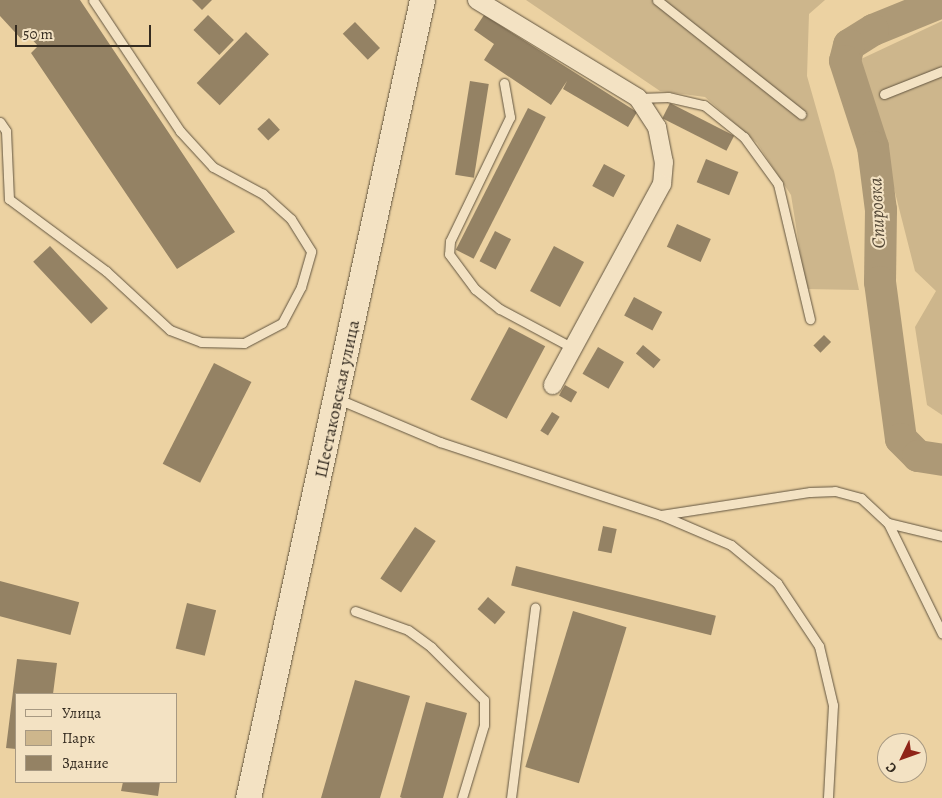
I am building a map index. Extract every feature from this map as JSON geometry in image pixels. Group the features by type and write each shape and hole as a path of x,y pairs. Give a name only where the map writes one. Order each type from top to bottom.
{"main road":[{"name":"Шестаковская улица","path":"248,798 338,399 422,0"}],"street":[{"path":"477,0 638,98 657,127 664,162 662,184 553,385"}],"lane":[{"path":"9,199 106,271 170,330 201,342 244,343 282,323 301,287 310,251 290,219 263,194 213,167 187,139 93,0"},
{"path":"657,0 801,114"},
{"path":"884,94 942,71"},
{"path":"504,84 510,117 450,241 449,254 475,289 500,309 573,348"},
{"path":"638,98 668,97 704,105 744,137 778,184 810,319"},
{"path":"0,122 6,131 9,199"},
{"path":"0,204 9,199"},
{"path":"338,399 440,442 661,515 732,545 777,583 819,646 833,705 828,798"},
{"path":"661,515 810,492 835,491 861,498 888,523 942,633"},
{"path":"888,523 942,536"},
{"path":"511,798 535,608"},
{"path":"355,611 408,630 431,647 484,700 484,725 462,798"}],"green space":[{"path":"526,0 825,0 809,14 807,76 834,171 859,290 806,289 791,195 757,143 705,97 660,91"},
{"path":"942,21 942,415 927,405 915,327 936,291 915,271 861,59"}],"building":[{"path":"0,0 80,0 235,232 177,269 31,53 38,46 29,36 24,42 0,16"},
{"path":"192,0 212,0 202,10"},
{"path":"208,15 234,40 219,55 193,30"},
{"path":"484,15 637,112 628,127 563,89 567,81 551,105 484,60 494,44 474,30"},
{"path":"355,22 380,48 368,60 343,34"},
{"path":"246,32 269,54 220,105 197,83"},
{"path":"470,81 489,84 474,178 455,175"},
{"path":"670,103 734,136 726,151 662,118"},
{"path":"528,108 546,117 474,259 456,250"},
{"path":"269,118 280,130 268,141 257,129"},
{"path":"706,159 738,172 729,195 697,182"},
{"path":"604,164 625,175 613,197 592,186"},
{"path":"677,224 711,239 701,262 667,247"},
{"path":"495,231 511,239 496,269 480,261"},
{"path":"50,246 108,308 91,324 33,262"},
{"path":"554,246 584,262 560,307 530,291"},
{"path":"634,297 662,312 652,331 624,316"},
{"path":"509,327 545,346 507,419 471,399"},
{"path":"824,335 831,342 820,353 813,346"},
{"path":"643,345 661,360 654,368 636,353"},
{"path":"598,347 624,362 608,389 582,374"},
{"path":"214,363 251,382 200,483 163,464"},
{"path":"565,385 577,392 571,402 559,395"},
{"path":"552,412 560,417 548,435 540,431"},
{"path":"603,526 617,529 611,553 598,550"},
{"path":"415,527 436,541 401,592 380,578"},
{"path":"516,566 716,616 711,635 511,585"},
{"path":"0,581 79,602 70,635 0,616"},
{"path":"488,597 505,612 495,624 478,609"},
{"path":"187,603 216,610 205,656 176,649"},
{"path":"573,611 627,627 579,783 525,767"},
{"path":"17,659 57,663 53,693 15,693 15,749 6,748"},
{"path":"355,680 410,696 380,798 321,798"},
{"path":"426,702 467,713 443,798 402,798 400,797"},
{"path":"123,783 160,783 158,796 121,791"}],"waterway":[{"name":"Спировка","path":"942,2 873,30 849,45 845,61 873,147 881,210 880,282 901,439 918,456 942,460"}]}
